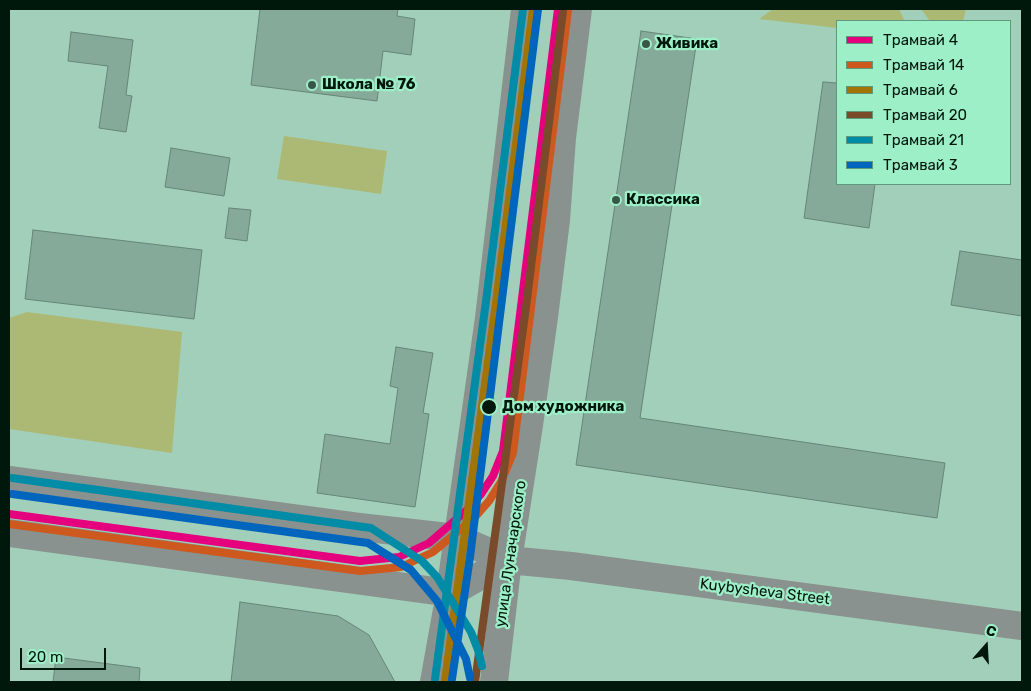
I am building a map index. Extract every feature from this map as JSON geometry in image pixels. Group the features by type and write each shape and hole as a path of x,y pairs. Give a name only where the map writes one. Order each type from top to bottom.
{"main road":[{"path":"434,682 450,593 489,318 525,9"},
{"name":"улица Луначарского","path":"494,682 508,560 544,317 556,220 562,138 578,9"},
{"name":"Kuybysheva Street","path":"9,480 359,527 457,538 508,560 1022,626"},
{"path":"9,533 450,593 508,560"}],"green space":[{"path":"773,9 899,9 904,20 836,20 836,28 759,19"},
{"path":"921,9 966,9 963,20 929,20"},
{"path":"284,136 387,151 381,194 277,179"},
{"path":"27,312 182,332 172,453 9,429 9,318"}],"building":[{"path":"260,9 398,9 397,16 415,19 411,55 383,51 377,101 251,85"},
{"path":"641,31 697,39 640,418 945,463 937,518 576,465"},
{"path":"71,32 133,40 126,95 132,96 126,132 99,128 108,66 68,61"},
{"path":"823,82 836,83 836,185 875,185 869,228 804,218"},
{"path":"171,148 230,158 224,196 165,187"},
{"path":"229,208 251,210 247,241 225,238"},
{"path":"33,230 202,250 194,319 25,299"},
{"path":"960,251 1022,260 1022,316 951,305"},
{"path":"396,347 433,353 423,413 429,414 415,507 317,493 325,434 390,444 398,388 390,386"},
{"path":"240,602 338,616 369,635 395,682 231,682"},
{"path":"56,657 140,668 139,682 53,682"}],"tram line":[{"name":"21","path":"435,679 523,9"},
{"name":"6","path":"445,681 533,9"},
{"name":"3","path":"452,679 470,557 538,9"},
{"name":"4","path":"9,514 360,561 399,557 429,543 467,510 493,476 503,451 558,9"},
{"name":"14","path":"9,524 360,571 401,567 433,552 474,518 489,501 501,482 513,453 568,10"},
{"name":"20","path":"475,682 526,307 563,11"},
{"name":"21","path":"12,478 371,528 422,561 437,577 471,632 482,666"},
{"name":"3","path":"12,494 368,543 411,570 437,601 466,659 470,678"}],"place":[{"name":"Живика","path":"646,44"},
{"name":"Школа № 76","path":"312,85"},
{"name":"Классика","path":"616,200"},
{"name":"Дом художника","path":"489,407"}]}
